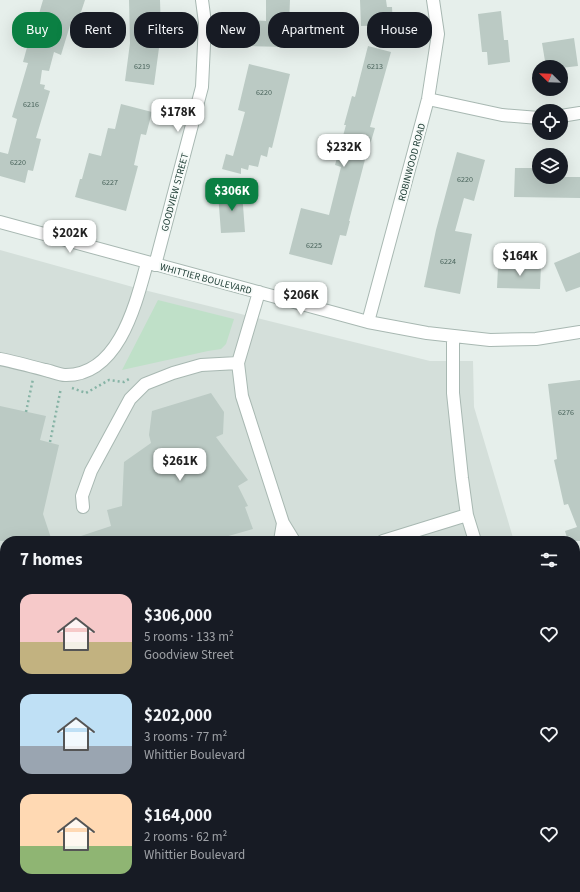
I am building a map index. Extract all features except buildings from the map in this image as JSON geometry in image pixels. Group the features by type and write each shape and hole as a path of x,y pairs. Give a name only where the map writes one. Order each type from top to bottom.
{"street":[{"name":"GOODVIEW STREET","path":"0,358 65,375 83,373 99,364 113,350 124,331 151,264 202,87 205,23 202,0"},
{"name":"ROBINWOOD ROAD","path":"368,322 428,99 438,34 433,0"},
{"path":"428,99 502,115 532,117"},
{"path":"568,115 580,113"},
{"name":"WHITTIER BOULEVARD","path":"0,222 368,322 427,333 490,340 536,339 580,332"},
{"path":"259,292 238,363 242,396 283,523 291,536"},
{"path":"453,336 453,393 462,478 467,515 474,536"},
{"path":"83,507 82,496 91,471 130,398 145,384 173,373 201,365 238,363"},
{"path":"399,536 467,515"},
{"path":"281,536 283,523"}],"path":[{"path":"26,412 34,375"},
{"path":"69,387 86,393 109,380 124,382 131,378"},
{"path":"50,442 62,382"}],"shaded area":[{"path":"0,250 140,289 430,361 473,361 474,407 513,536 0,536"}],"green space":[{"path":"158,300 234,319 226,344 221,349 122,370"}]}
